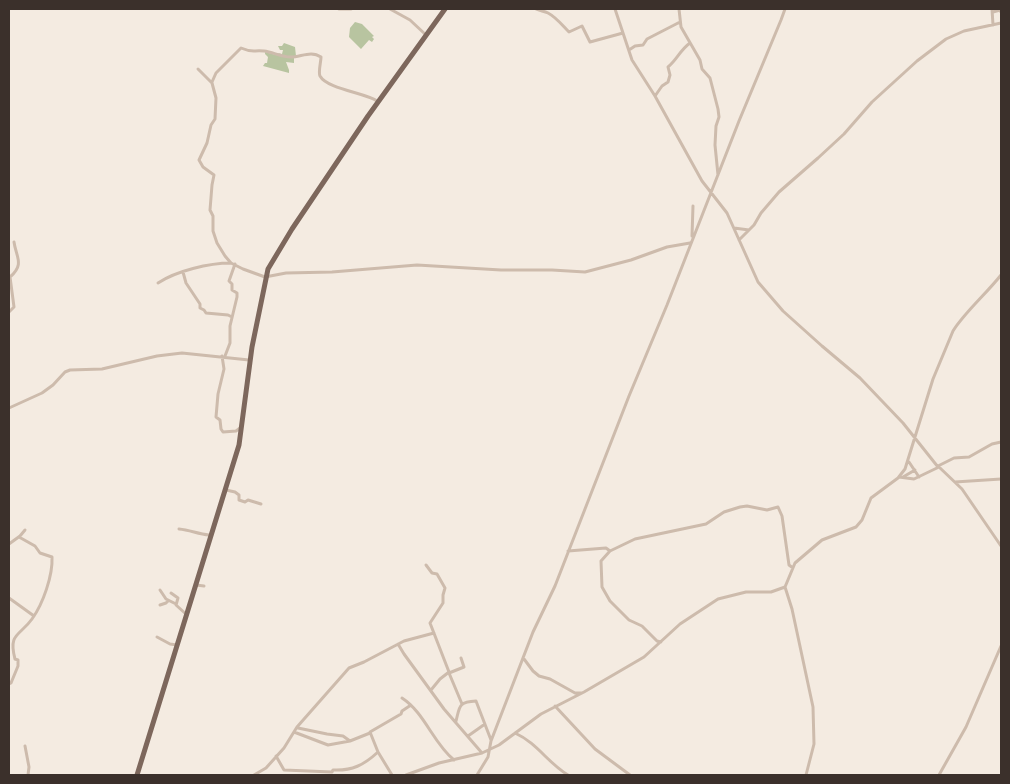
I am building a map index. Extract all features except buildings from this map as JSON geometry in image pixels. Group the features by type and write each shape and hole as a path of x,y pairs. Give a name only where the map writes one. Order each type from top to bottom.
{"main road":[{"path":"137,775 239,445 250,360 265,277 274,257 378,101 445,9"}],"street":[{"path":"340,9 352,9"},
{"path":"390,9 410,20 426,35"},
{"path":"536,9 550,14 569,32 582,26 590,42 623,32"},
{"path":"615,9 634,64 655,96 702,182 722,206 734,228 756,279 778,306 860,378 915,437 980,514 1001,546"},
{"path":"679,9 682,27 700,60 701,68 712,82 719,117 716,126 715,145 718,176"},
{"path":"477,775 488,757 491,741 533,634 668,305 691,241 785,9"},
{"path":"993,25 993,10 1000,10 1001,12"},
{"path":"629,50 635,46 643,45 647,39 681,21"},
{"path":"739,240 777,194 831,146 868,106 907,70 946,38 974,28 1001,22"},
{"path":"675,25 682,27"},
{"path":"655,96 670,78 668,67 690,43"},
{"path":"207,77 214,75 241,48 250,52 264,51 287,57 304,54 318,55 321,57 320,73 322,78 337,88 378,101"},
{"path":"198,69 212,83 216,96 216,118 211,128 208,142 199,160 203,167 214,175 211,195 213,231 221,250 233,264"},
{"path":"212,83 214,75"},
{"path":"691,241 693,206"},
{"path":"734,228 749,230"},
{"path":"158,283 170,276 201,266 233,264 265,277 286,273 332,272 417,265 585,272 691,241"},
{"path":"9,312 14,307 10,277 19,266 19,255 14,242"},
{"path":"233,264 228,281 232,284 232,290 238,294 232,317 230,343 224,356 224,372 218,394 216,417 220,420 223,432 236,432 241,425"},
{"path":"183,272 186,283 200,304 201,309 206,313 225,314 232,317"},
{"path":"901,477 909,462 933,380 953,331 1001,275"},
{"path":"9,408 42,393 53,385 65,372 70,370 102,369 182,352 250,360"},
{"path":"901,477 911,479 919,477 954,458 969,457 992,444 1001,442"},
{"path":"909,462 919,477"},
{"path":"806,775 814,744 813,706 792,609 785,587 795,563 822,540 856,527 862,520 873,496 915,470"},
{"path":"954,482 1001,479"},
{"path":"226,490 235,492 239,496 239,500 245,502 248,500 261,504"},
{"path":"661,642 657,641 642,626 629,620 612,603 603,590 601,585 601,561 610,551 636,539 706,524 724,512 740,507 747,506 766,510 778,507 782,516 790,565 793,568"},
{"path":"9,544 25,530"},
{"path":"179,530 194,531 197,534 209,536 211,532"},
{"path":"14,656 16,634 34,616 50,582 53,557 40,554 35,546 19,537"},
{"path":"568,550 606,548 610,551"},
{"path":"426,565 432,573 437,574 445,588 442,596 444,601 430,621 462,704"},
{"path":"196,585 204,586"},
{"path":"406,775 482,753 502,744 533,719 583,693 644,657 680,624 718,599 746,592 771,592 785,587"},
{"path":"160,590 168,601 176,604 187,615"},
{"path":"172,593 178,598 176,604"},
{"path":"9,598 34,616"},
{"path":"160,604 168,601"},
{"path":"254,775 266,768 285,746 297,728 349,668 398,644 434,633"},
{"path":"157,637 170,644 178,645"},
{"path":"9,639 14,640"},
{"path":"398,644 444,709 482,753"},
{"path":"939,775 966,727 1001,646"},
{"path":"9,654 18,660 18,666 9,682"},
{"path":"431,690 440,679 464,667 462,658"},
{"path":"524,659 528,661 533,671 539,676 546,677 575,693 583,693"},
{"path":"402,698 412,705 444,750 454,760"},
{"path":"456,721 458,709 462,704 477,701 491,741"},
{"path":"294,732 328,746 350,741 370,734 371,730 401,714 402,711 412,705"},
{"path":"555,706 595,749 630,775"},
{"path":"468,736 485,724"},
{"path":"297,728 343,736 350,741"},
{"path":"515,733 534,744 542,754 568,775"},
{"path":"370,734 392,775"},
{"path":"25,746 29,766 28,775"},
{"path":"276,756 284,770 332,772 334,770 348,770 378,752"}],"green space":[{"path":"355,22 362,24 374,36 372,37 374,39 372,42 369,40 361,49 349,37 350,28"},
{"path":"284,43 295,47 296,56 294,63 286,62 289,73 263,66 267,63 268,57 265,52 280,56 278,53 282,54 283,50 280,50 278,46 282,46"}]}
